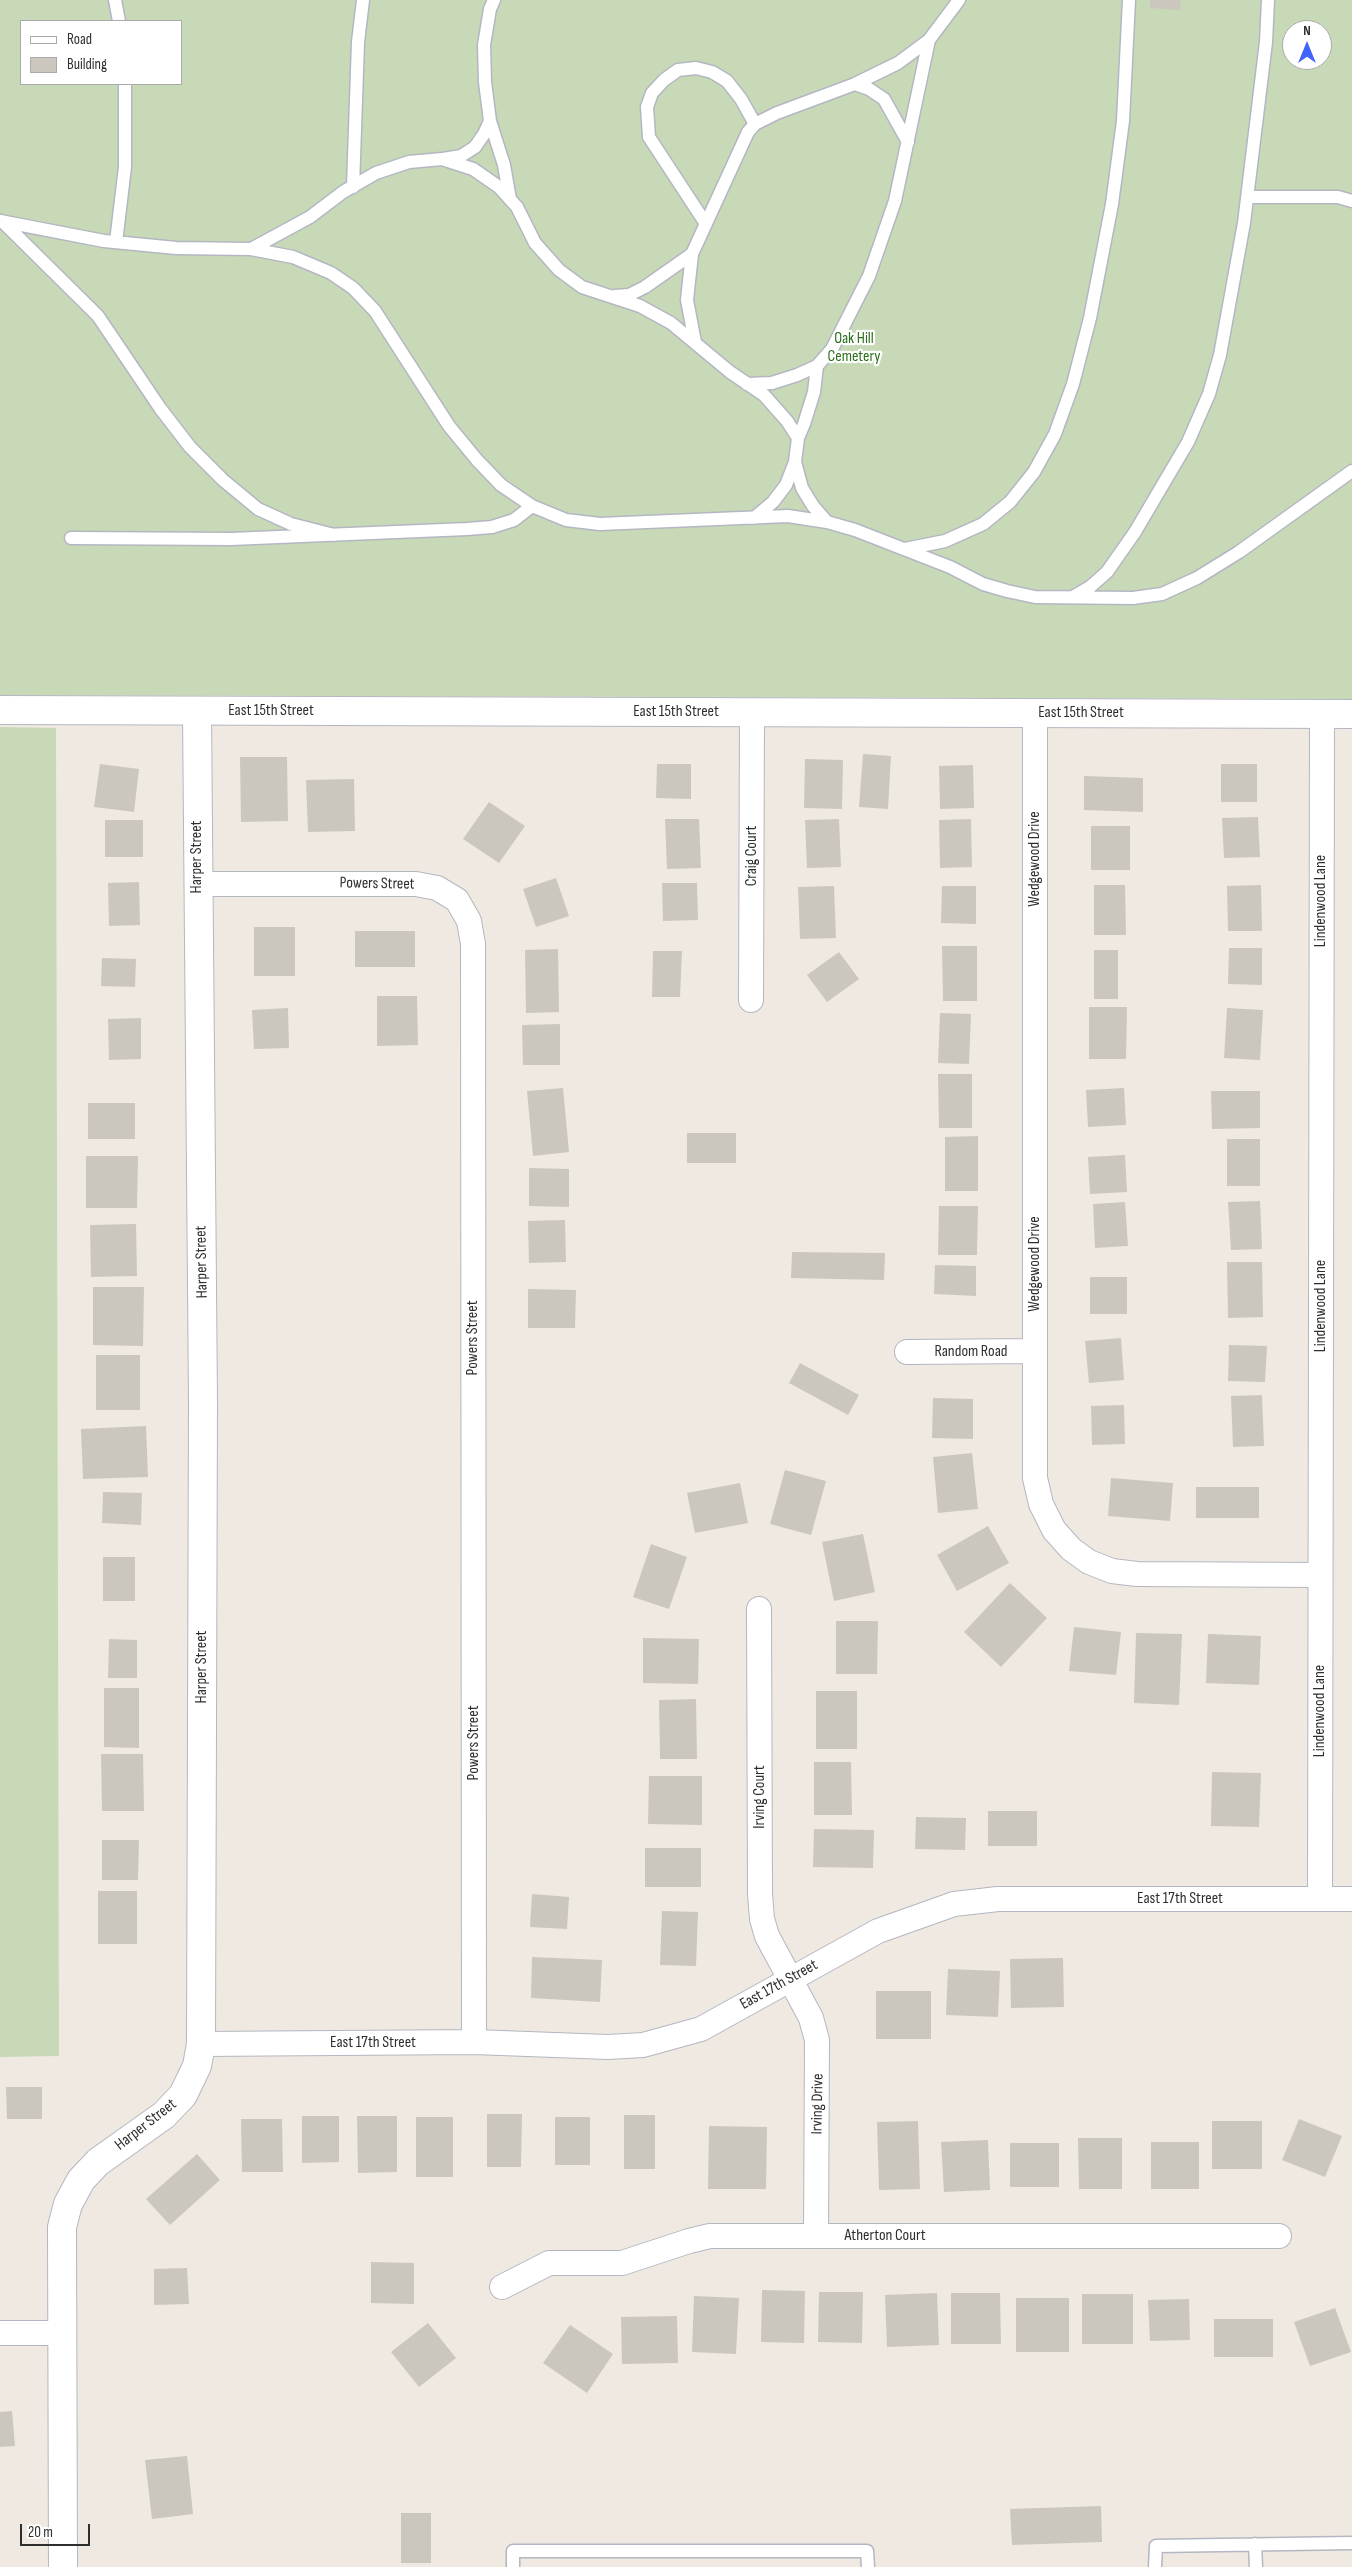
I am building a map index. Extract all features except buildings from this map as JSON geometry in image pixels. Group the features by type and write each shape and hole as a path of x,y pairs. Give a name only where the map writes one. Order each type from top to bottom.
{"street":[{"name":"East 15th Street","path":"0,710 1352,714"},
{"name":"Harper Street","path":"63,2567 62,2227 68,2204 81,2180 98,2162 164,2115 183,2095 197,2066 200,2044 203,1402 197,711"},
{"name":"Craig Court","path":"751,1000 752,712"},
{"name":"Wedgewood Drive","path":"1034,713 1035,1478 1041,1504 1054,1530 1071,1549 1089,1562 1112,1571 1137,1574 1320,1575"},
{"name":"Lindenwood Lane","path":"1320,1899 1322,714"},
{"name":"Powers Street","path":"198,884 416,884 437,888 457,900 469,922 473,944 474,2042"},
{"name":"Random Road","path":"907,1352 1035,1351"},
{"name":"Irving Court","path":"759,1609 760,1894 762,1919 767,1936 790,1979"},
{"name":"East 17th Street","path":"200,2044 474,2042 608,2047 642,2046 701,2028 878,1931 954,1904 998,1899 1352,1899"},
{"name":"Irving Drive","path":"790,1979 811,2018 818,2040 816,2236"},
{"name":"Atherton Court","path":"502,2287 549,2263 622,2263 710,2236 1279,2236"},
{"path":"0,2333 62,2333"}],"lane":[{"path":"115,0 118,20"},
{"path":"353,186 358,42 364,0"},
{"path":"494,0 490,9 484,45 485,82 490,121 504,165 510,199"},
{"path":"946,17 948,0"},
{"path":"695,342 687,300 692,254 748,132 755,124 777,113 855,84 898,63 928,40 959,0"},
{"path":"1073,597 1090,587 1107,572 1135,532 1188,442 1209,394 1220,355 1248,197 1266,42 1268,0"},
{"path":"905,549 945,541 983,524 1010,502 1034,472 1055,434 1073,384 1090,318 1112,204 1123,121 1126,2"},
{"path":"747,384 772,383 818,366 832,349 869,276 895,201 928,40"},
{"path":"706,224 649,137 647,107 652,93 664,80 678,70 696,68 712,72 727,81 741,99 755,124"},
{"path":"855,84 869,89 884,99 908,142"},
{"path":"116,242 125,167 124,85"},
{"path":"251,249 310,217 353,186 376,174 409,162 461,156 475,147 490,121"},
{"path":"442,159 473,169 499,186 517,207 535,243 558,270 582,287 640,306 670,323 747,384 764,395 787,421 798,438"},
{"path":"1248,197 1338,197 1352,201"},
{"path":"1,221 116,242 176,248 251,249 293,257 331,272 354,288 375,312 449,426 477,460 501,485 532,506 566,520 600,524 788,516 827,522 905,549 950,567 983,584 1006,591 1035,597 1133,598 1162,594 1180,586 1239,552 1352,471"},
{"path":"1,221 98,316 160,408 190,447 222,480 258,509 291,524 334,535"},
{"path":"610,296 629,295 645,287 692,254"},
{"path":"818,366 814,392 798,438 796,462 802,488 813,506 827,522"},
{"path":"754,518 773,502 786,485 796,462"},
{"path":"71,538 231,539 492,527 514,520 532,506"},
{"path":"1155,2567 1156,2546 1352,2543"},
{"path":"1256,2544 1256,2567"},
{"path":"513,2567 513,2551 867,2551 868,2567"}],"green space":[{"name":"Oak Hill Cemetery","path":"0,0 1352,0 1352,699 0,695"},
{"path":"0,727 56,728 59,2056 0,2057"}]}
